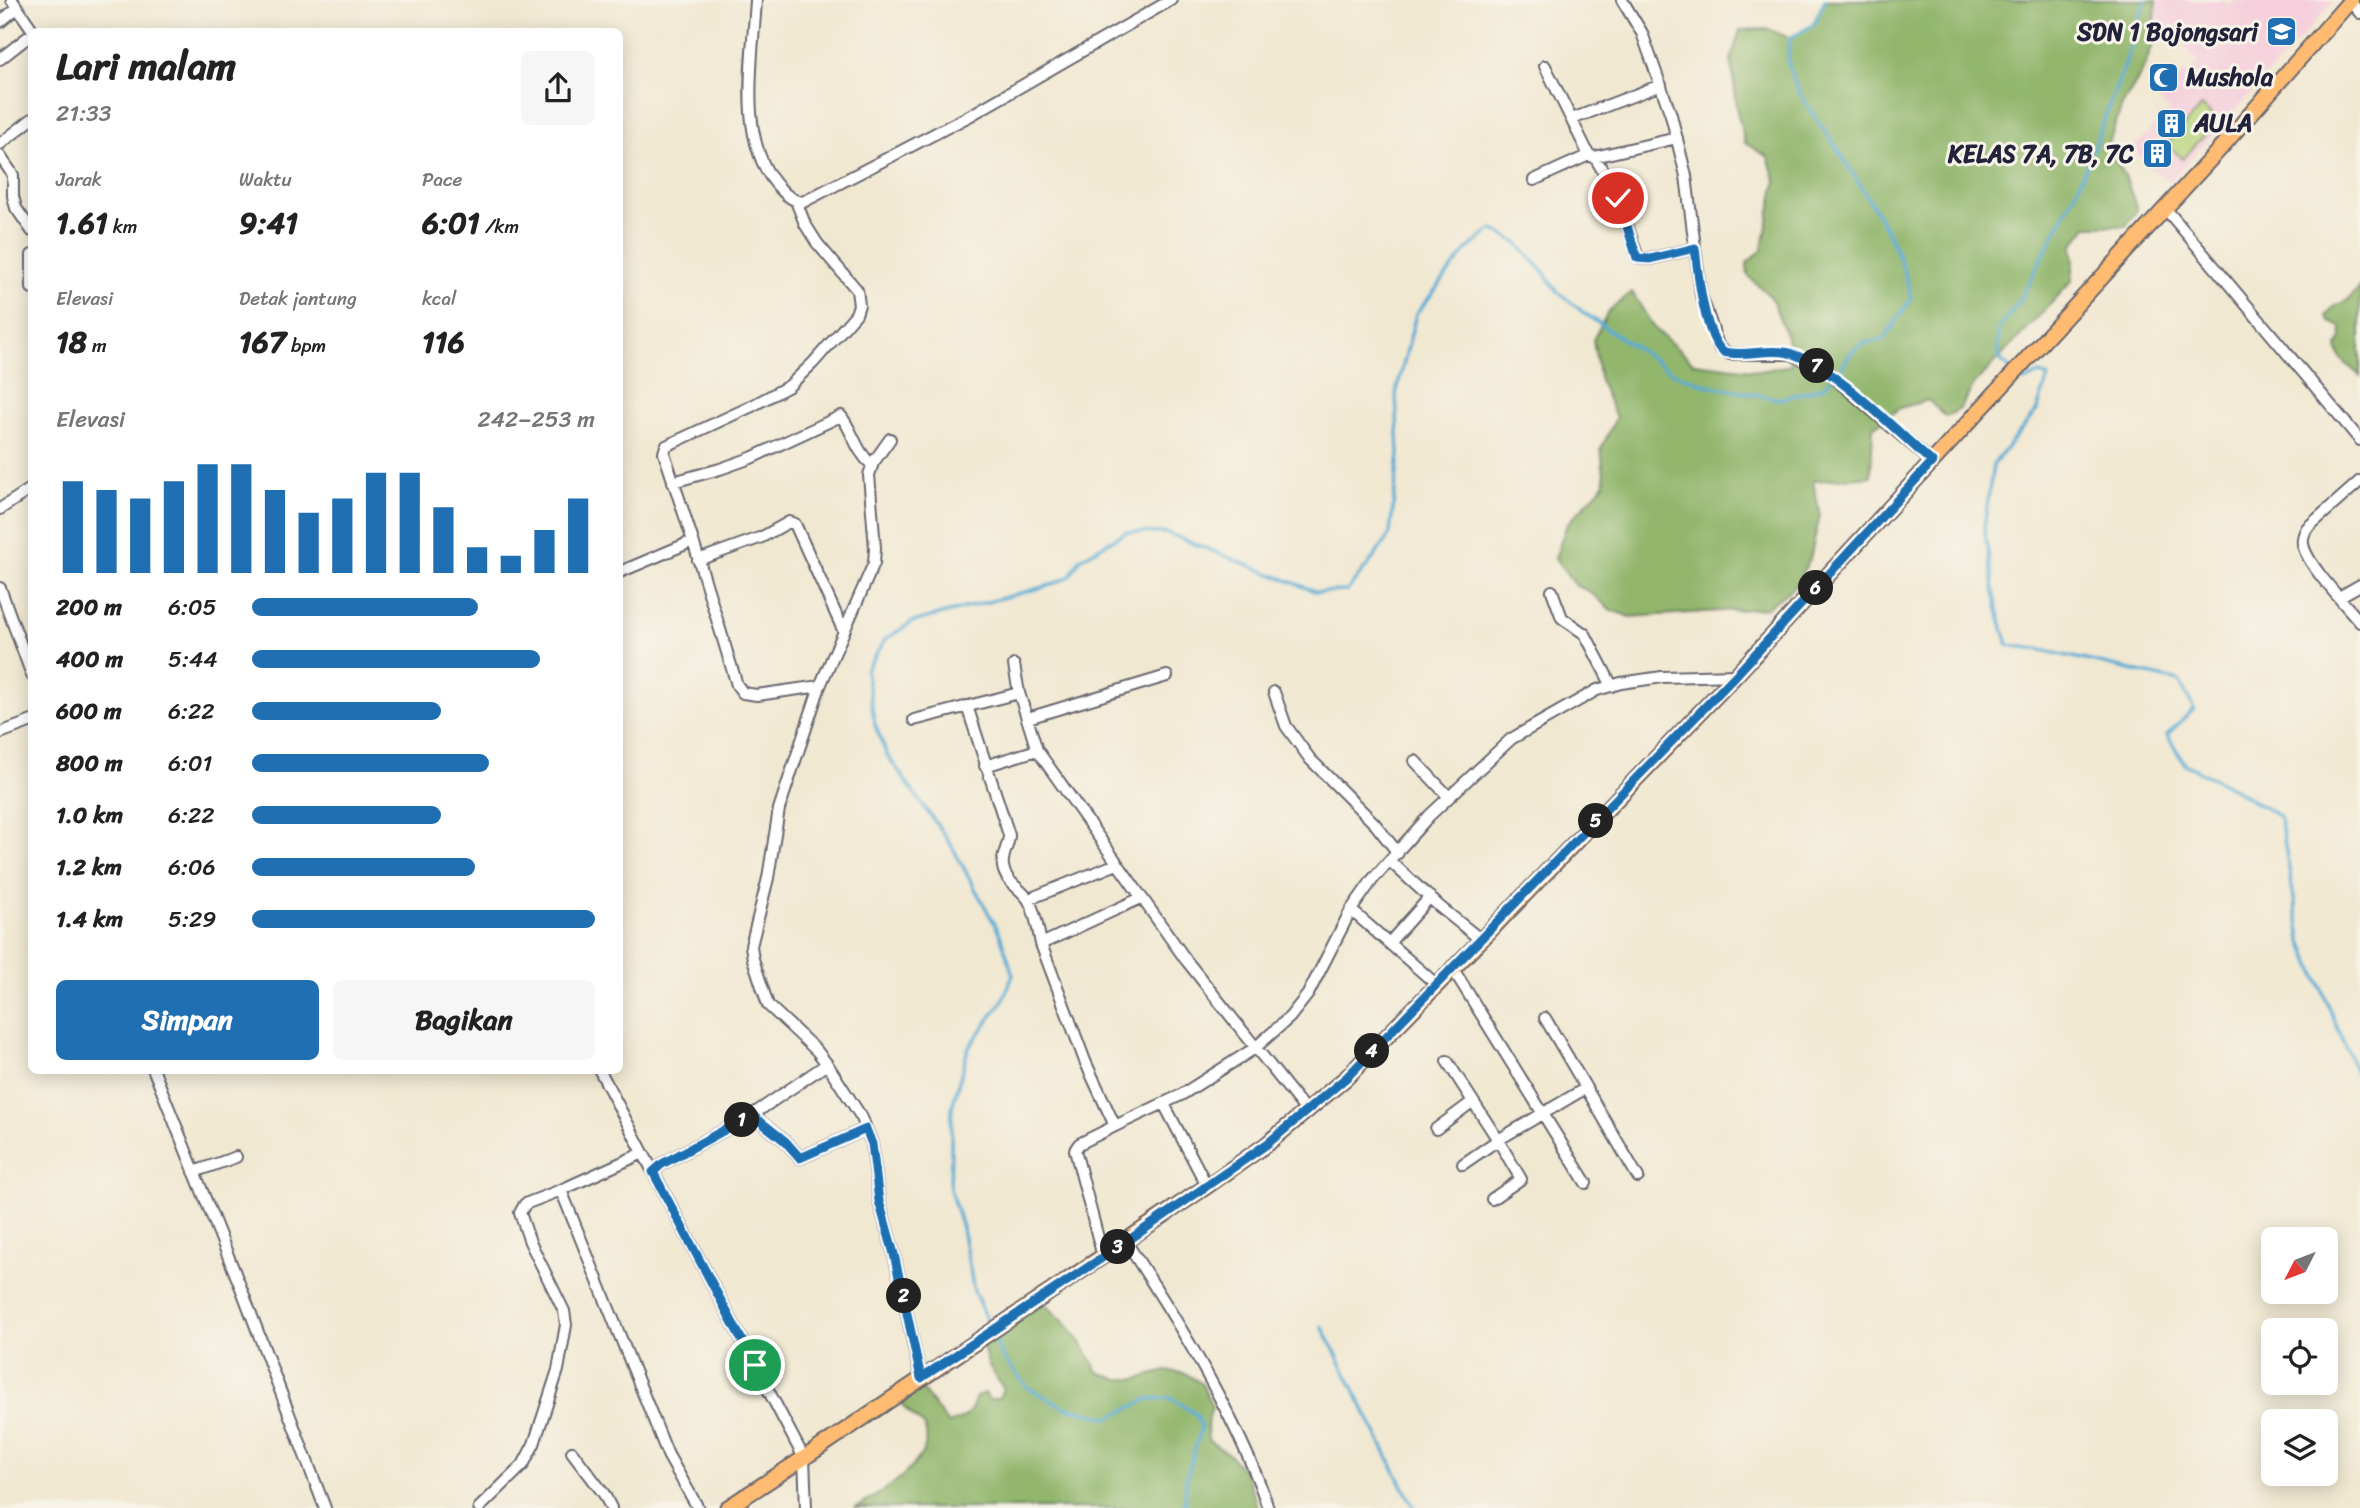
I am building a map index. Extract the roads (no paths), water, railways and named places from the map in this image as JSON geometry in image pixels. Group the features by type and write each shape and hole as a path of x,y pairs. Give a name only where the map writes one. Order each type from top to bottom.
{"main road":[{"path":"727,1508 1208,1186 1267,1144 1347,1077 1736,675 2227,141 2350,0"}],"street":[{"path":"756,0 751,59 753,126 757,150 769,176 781,190 796,201 805,224 817,243 857,290 859,305 856,314 789,386 750,407 669,443 664,453 740,690 749,695 757,695 820,686"},
{"path":"796,201 808,199 971,114 1171,0"},
{"path":"1622,0 1643,33 1677,138 1686,176 1701,295 1718,348 1730,354 1791,354 1825,370 1932,462"},
{"path":"2350,0 2360,13"},
{"path":"0,22 14,4 30,28"},
{"path":"0,59 28,37"},
{"path":"1545,65 1592,156 1618,198 1637,258 1650,259 1695,248"},
{"path":"1572,119 1661,85"},
{"path":"0,144 28,122"},
{"path":"1534,180 1592,156 1677,138"},
{"path":"0,156 15,180 13,196 16,208 28,225"},
{"path":"2165,208 2360,440"},
{"path":"673,482 751,457 838,416 842,417 853,434 854,444 872,465"},
{"path":"890,439 872,465 869,475 874,563 820,686 779,809 768,878 751,946 768,1005 817,1051 827,1064 866,1129 872,1144 879,1201 894,1254 921,1378"},
{"path":"2360,481 2314,521 2303,536 2303,545 2309,558 2360,622"},
{"path":"0,509 28,491"},
{"path":"698,560 762,537 789,522 795,524 844,632"},
{"path":"623,571 693,541"},
{"path":"2339,597 2360,585"},
{"path":"0,588 28,664"},
{"path":"1552,591 1562,618 1585,634 1612,686"},
{"path":"1014,665 1019,693 1037,750 1186,960 1307,1112"},
{"path":"1103,1257 1075,1150 1079,1144 1164,1104 1255,1048 1290,1017 1308,994 1351,909 1373,879 1429,816 1511,739 1597,690 1662,677 1736,675"},
{"path":"1028,718 1167,676"},
{"path":"1274,692 1286,726 1310,759 1374,824 1394,858 1430,897 1481,940"},
{"path":"914,720 1019,693"},
{"path":"967,706 1009,835 1003,856 1004,871 1015,888 1029,899 1041,944 1085,1060 1115,1126"},
{"path":"0,733 28,722"},
{"path":"985,766 1037,750"},
{"path":"1415,761 1449,797"},
{"path":"1029,899 1117,864"},
{"path":"1390,942 1430,897"},
{"path":"1041,944 1141,898"},
{"path":"1351,909 1437,985"},
{"path":"1453,969 1586,1183"},
{"path":"1545,1018 1638,1177"},
{"path":"1447,1061 1521,1179 1492,1199"},
{"path":"653,1172 662,1164 752,1115 827,1064"},
{"path":"155,1074 325,1508"},
{"path":"602,1074 804,1458 806,1508"},
{"path":"1463,1164 1586,1088"},
{"path":"1436,1129 1472,1102"},
{"path":"1164,1104 1208,1186"},
{"path":"752,1115 785,1141 800,1158 866,1129"},
{"path":"479,1508 523,1465 534,1444 558,1370 566,1318 530,1242 520,1213 526,1204 643,1153"},
{"path":"194,1172 236,1157"},
{"path":"561,1190 667,1455 698,1508"},
{"path":"1126,1242 1208,1373 1240,1437 1268,1508"},
{"path":"572,1452 604,1494 611,1508"}],"waterway":[{"path":"990,1327 974,1291 962,1228 950,1189 952,1107 968,1049 1002,1002 1013,975 1000,934 950,843 887,755 875,725 866,670 886,639 912,622 1051,585 1070,576 1080,559 1126,532 1167,533 1317,592 1347,591 1390,534 1399,454 1396,394 1416,314 1466,251 1492,229 1516,242 1558,292 1584,313 1672,372 1706,385 1780,399 1823,387 1841,369 1852,351 1863,344 1884,339 1911,299 1907,280 1883,223 1801,95 1790,70 1790,38 1813,25 1825,0"},
{"path":"2011,369 1998,358 1998,329 2019,302 2077,190 2125,65 2145,0"},
{"path":"2016,374 2024,381 2040,374 2048,377 2037,410 1993,465 1984,527 1997,607 2008,645 2179,681 2194,709 2167,735 2185,764 2280,817 2301,939 2358,1077"},
{"path":"1322,1326 1414,1508"},
{"path":"993,1335 1003,1358 1027,1387 1064,1407 1109,1418 1148,1399 1171,1398 1197,1415 1201,1427 1186,1481 1185,1508"}],"place":[{"name":"SDN 1 Bojongsari","path":"2281,32"},
{"name":"Mushola","path":"2163,77"},
{"name":"AULA","path":"2171,123"},
{"name":"KELAS 7A, 7B, 7C","path":"2157,154"}]}
